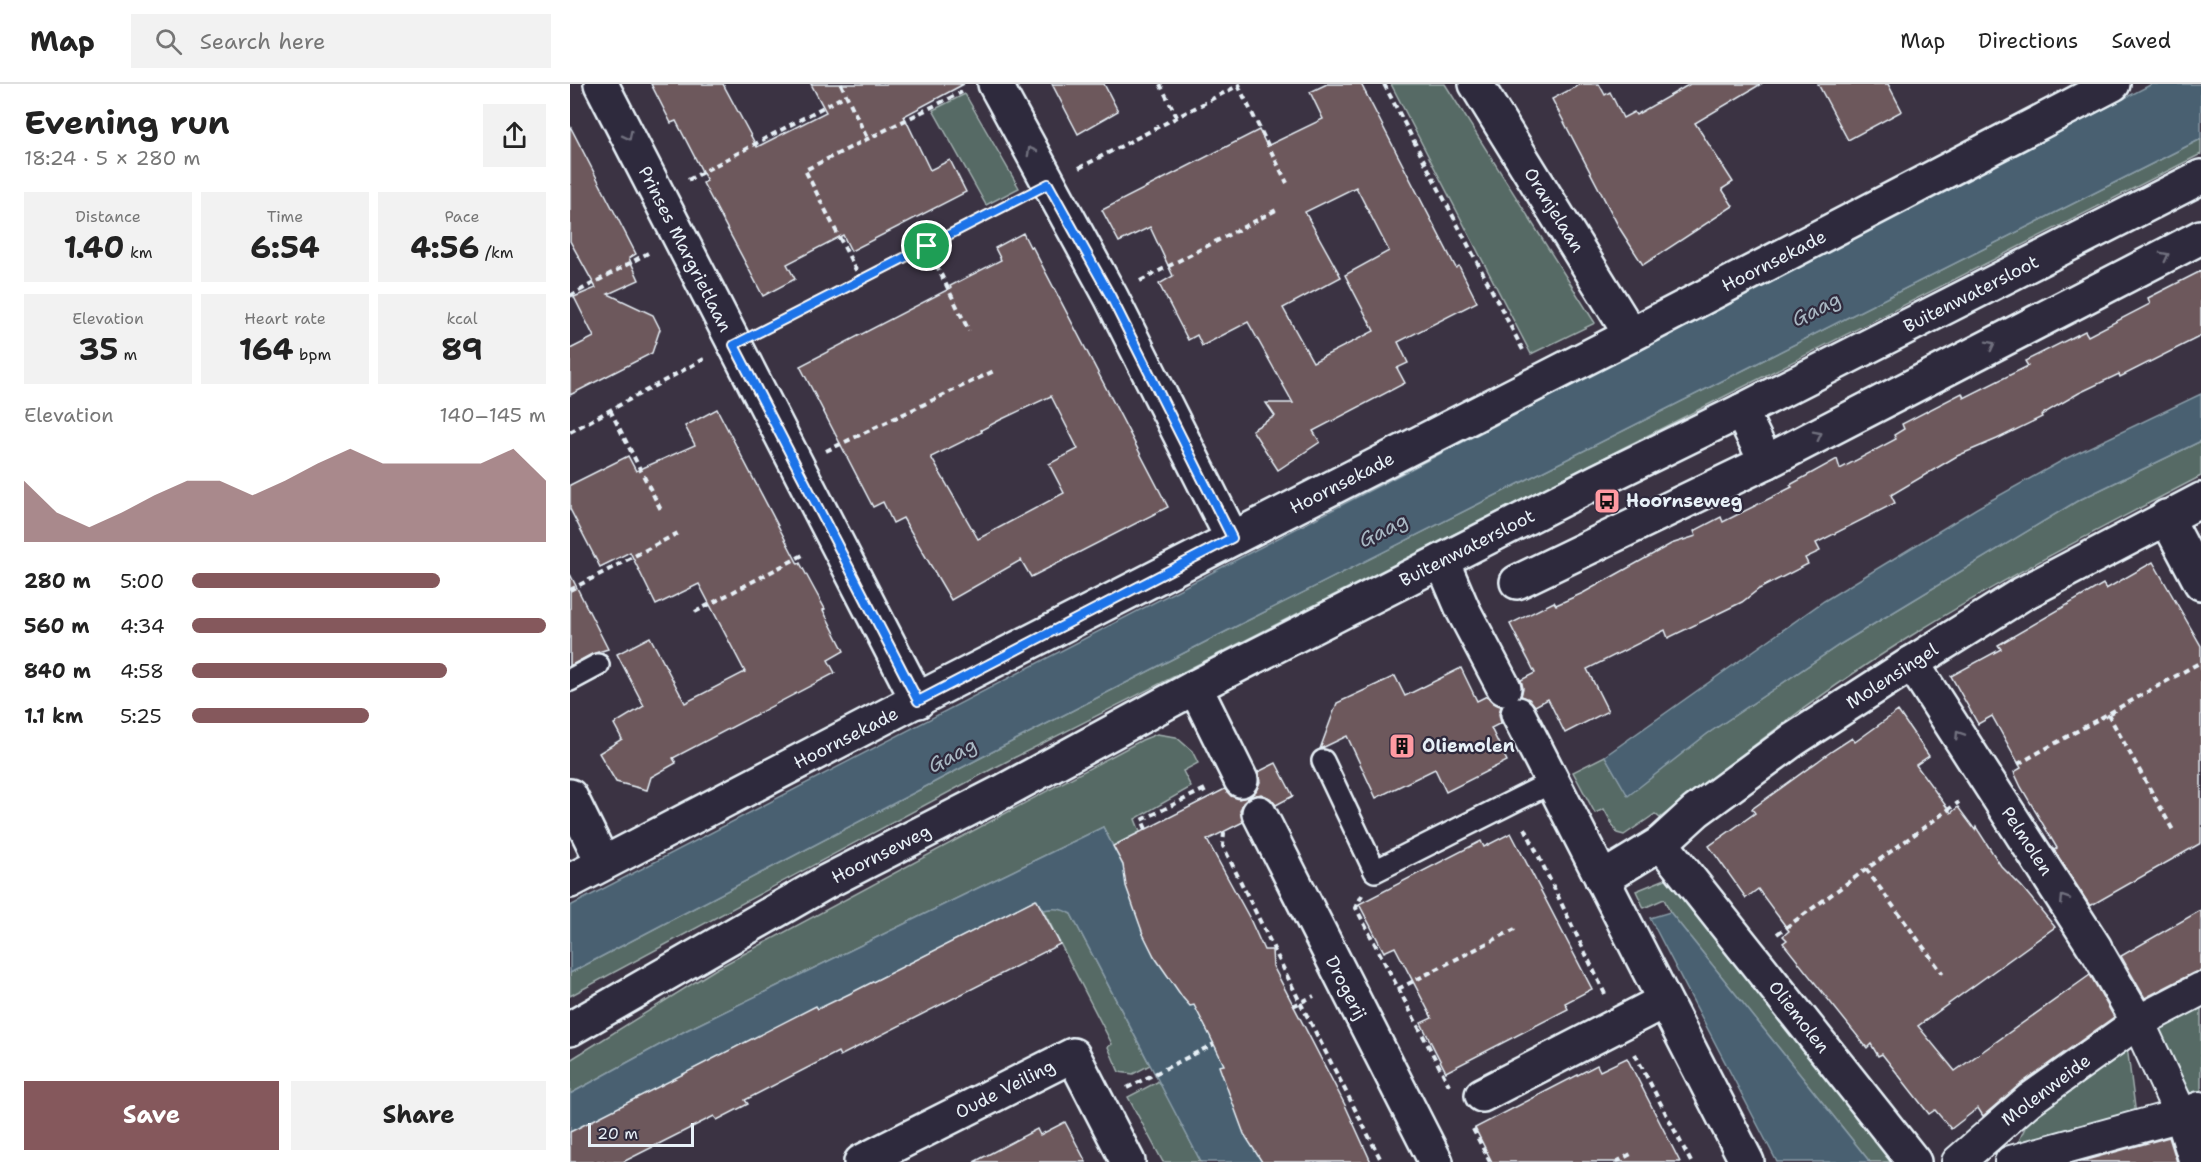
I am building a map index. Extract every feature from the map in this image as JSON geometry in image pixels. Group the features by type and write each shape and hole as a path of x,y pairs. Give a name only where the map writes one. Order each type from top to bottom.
{"street":[{"name":"Prinses Margrietlaan","path":"601,84 918,701"},
{"name":"Oranjelaan","path":"1476,84 1631,336"},
{"name":"Hoornsekade","path":"570,881 1232,538 1631,336 2114,84"},
{"path":"982,86 1048,184 1111,297 1232,538"},
{"name":"Buitenwatersloot","path":"1196,687 2201,177"},
{"path":"1517,582 1766,462 2201,237"},
{"path":"1741,411 1766,462"},
{"name":"Molensingel","path":"1602,879 1661,843 1696,811 1793,740 1912,663 2022,594 2201,500"},
{"path":"2166,517 2201,583"},
{"path":"1442,561 1463,610 1747,1162"},
{"name":"Pelmolen","path":"1912,663 2095,948 2138,1022"},
{"path":"1196,687 1241,780"},
{"name":"Hoornseweg","path":"570,1029 825,882 1002,792 1196,687"},
{"path":"570,796 603,863"},
{"name":"Drogerij","path":"1259,813 1436,1162"},
{"name":"Oliemolen","path":"1661,843 1914,1162"},
{"name":"Molenweide","path":"1958,1162 2029,1100 2138,1022 2201,989"},
{"path":"1482,1095 1664,1001"},
{"path":"2138,1022 2191,1111 2196,1162"},
{"name":"Oude Veiling","path":"861,1162 1073,1055 1128,1162"},
{"path":"2010,1162 2191,1111"}],"lane":[{"path":"570,680 598,665"},
{"path":"1323,761 1375,871 1552,782"}],"path":[{"path":"841,84 867,138"},
{"path":"1160,84 1177,117"},
{"path":"1384,84 1541,381"},
{"path":"570,432 734,345 1240,85 1287,183"},
{"path":"861,280 805,170 867,138 982,86"},
{"path":"658,196 846,95"},
{"path":"1111,297 1278,209"},
{"path":"927,246 969,331"},
{"path":"570,296 656,249"},
{"path":"815,456 996,370"},
{"path":"610,410 661,510"},
{"path":"570,590 678,533"},
{"path":"695,612 808,552"},
{"path":"2108,714 2174,832"},
{"path":"1146,829 1142,820 1203,790"},
{"path":"1513,803 1620,1024 1691,1162"},
{"path":"1224,832 1223,846 1382,1162"},
{"path":"1866,869 1943,974"},
{"path":"1356,908 1444,1075"},
{"path":"1398,989 1515,929"},
{"path":"1141,1081 1214,1044"},
{"path":"1473,1128 1490,1162"},
{"path":"1616,1162 1631,1154"}],"green space":[{"path":"1391,84 1445,84 1595,323 1531,354"},
{"path":"965,94 1019,188 986,205 933,110"},
{"path":"2201,139 2201,154 992,769 570,996 570,973 1211,639"},
{"path":"2201,441 2201,476 2020,572 1914,634 1816,700 1660,818 1655,814 1624,835 1617,833 1604,809 1595,813 1573,772 1605,756 1628,795 1707,734 1839,645 2077,501"},
{"path":"1157,734 1176,737 1192,751 1198,763 1183,771 1191,787 1135,819 1140,832 1113,846 1103,827 687,1030 570,1094 570,1060 716,969"},
{"path":"1673,876 1896,1162 1870,1162 1670,912 1664,899 1644,908 1636,891"},
{"path":"1063,909 1071,914 1150,1065 1133,1074 1119,1072 1108,1047 1112,1044 1043,910"},
{"path":"2201,999 2201,1098 2194,1100 2150,1023"},
{"path":"2126,1039 2136,1115 2014,1152 2036,1103"},
{"path":"1159,1081 1201,1162 1163,1162 1128,1097"}],"water":[{"name":"Gaag","path":"2152,84 2201,84 2201,139 1211,639 570,973 570,906"},
{"path":"2201,394 2201,441 2077,501 1839,645 1707,734 1628,796 1605,756 1824,601 1977,508 2065,459"},
{"path":"1103,827 1275,1162 1201,1162 1071,914 1057,909 1043,910 1036,899 570,1137 570,1094 687,1030"},
{"path":"1670,912 1870,1162 1777,1162 1650,918"}],"building":[{"path":"651,84 723,84 757,147 826,112 811,84 964,84 904,116 930,170 950,160 966,192 851,251 843,235 787,264 795,279 763,296 703,183 707,181 676,121 671,123"},
{"path":"1052,84 1104,84 1118,111 1078,134"},
{"path":"1327,84 1361,84 1456,268 1459,266 1477,302 1398,342 1408,363 1397,368 1405,383 1313,431 1320,442 1278,470 1252,430 1275,416 1266,403 1293,403 1248,322 1202,346 1197,335 1188,340 1159,284 1173,276 1150,227 1119,242 1102,210 1259,130 1267,146 1323,119 1310,92","holes":["1356,187 1389,251 1345,275 1374,331 1313,362 1283,308 1341,277 1305,212"]},
{"path":"1581,84 1599,84 1605,95 1610,92 1623,118 1634,112 1636,115 1690,84 1761,84 1695,123 1733,182 1722,189 1733,206 1643,265 1620,229 1552,99"},
{"path":"1818,84 1888,84 1902,111 1848,140"},
{"path":"570,126 636,254 629,258 639,280 608,294 653,315 660,329 652,353 570,395 570,349 594,337 574,297 596,288 570,241"},
{"path":"1023,233 1030,247 1032,246 1168,507 1031,577 1021,560 951,600 903,518 893,523 883,502 873,507 800,366 1001,260 995,248","holes":["1051,396 1078,449 1049,464 1064,493 978,539 931,457"]},
{"path":"2201,271 2201,336 2120,377 2119,374 2079,393 2041,415 2042,417 1957,456 1891,495 1895,503 1816,543 1820,551 1805,558 1808,564 1759,589 1742,602 1668,638 1665,630 1587,669 1608,711 1565,733 1548,699 1535,706 1529,699 1521,696 1523,688 1521,680 1535,673 1510,624 1554,602 1556,605 1583,593 1671,544 1696,536 1694,531 1721,517 1723,522 1792,487 1790,485 1837,459 1840,469 1896,439 1894,435 1904,429 1902,424 1962,393 1964,398 2028,366 2025,361 2085,331 2088,336 2150,304 2148,298"},
{"path":"717,409 798,564 800,563 825,609 823,610 844,651 828,660 835,673 673,758 676,763 651,777 647,790 616,782 599,753 622,739 614,724 644,706 617,654 650,637 685,703 745,672 699,584 656,605 630,552 600,567 570,509 570,485 628,456 636,471 695,445 685,426"},
{"path":"2153,562 2201,646 2201,843 2090,906 2054,850 2057,848 2021,787 2014,772 2021,768 1992,716 1978,724 1951,676 2001,649 1998,645 2103,584 2106,589"},
{"path":"570,574 608,649 592,654 570,666"},
{"name":"Oliemolen","path":"1461,668 1477,701 1487,696 1501,706 1499,714 1501,723 1491,728 1507,761 1446,792 1435,769 1376,798 1347,736 1320,749 1337,703 1395,676 1405,696"},
{"path":"1898,711 1929,756 1916,765 1951,813 1958,807 1975,830 1976,827 2001,866 2022,887 2055,927 1918,1026 1955,1071 2090,975 2114,1017 2019,1085 1983,1116 1978,1108 1951,1129 1935,1110 1929,1114 1882,1054 1878,1056 1871,1044 1867,1048 1783,943 1787,940 1783,936 1789,931 1758,889 1746,898 1709,846 1755,813 1752,809 1832,751 1852,738 1855,742"},
{"path":"1276,763 1293,796 1276,805 1270,798 1261,794 1250,797 1243,803 1240,811 1243,822 1207,840 1249,917 1264,950 1272,950 1273,966 1345,1105 1371,1162 1262,1162 1244,1134 1219,1066 1224,1065 1194,1005 1190,1006 1183,998 1154,956 1143,934 1126,886 1123,865 1113,846 1225,789 1231,796 1239,799 1250,796 1256,791 1260,782 1258,772"},
{"path":"1511,833 1592,989 1565,1003 1568,1009 1446,1072 1421,1023 1432,1018 1395,947 1384,952 1359,904 1481,841 1484,847"},
{"path":"1036,899 1060,944 840,1056 838,1052 745,1100 748,1104 717,1120 714,1116 623,1162 570,1162 570,1132 816,1006 818,1009 849,994"},
{"path":"2201,910 2201,971 2145,998 2121,956"},
{"path":"1627,1058 1680,1162 1492,1162 1475,1128 1597,1065 1600,1071"},
{"path":"1065,1122 1086,1162 974,1162 1037,1129 1040,1135"},
{"path":"2169,1137 2177,1162 2079,1162"}],"place":[{"name":"Hoornseweg","path":"1607,501"},
{"name":"Oliemolen","path":"1402,746"}],"route":[{"path":"1048,184 1111,297 1232,538 918,701 734,345 927,246 1048,184"}]}
